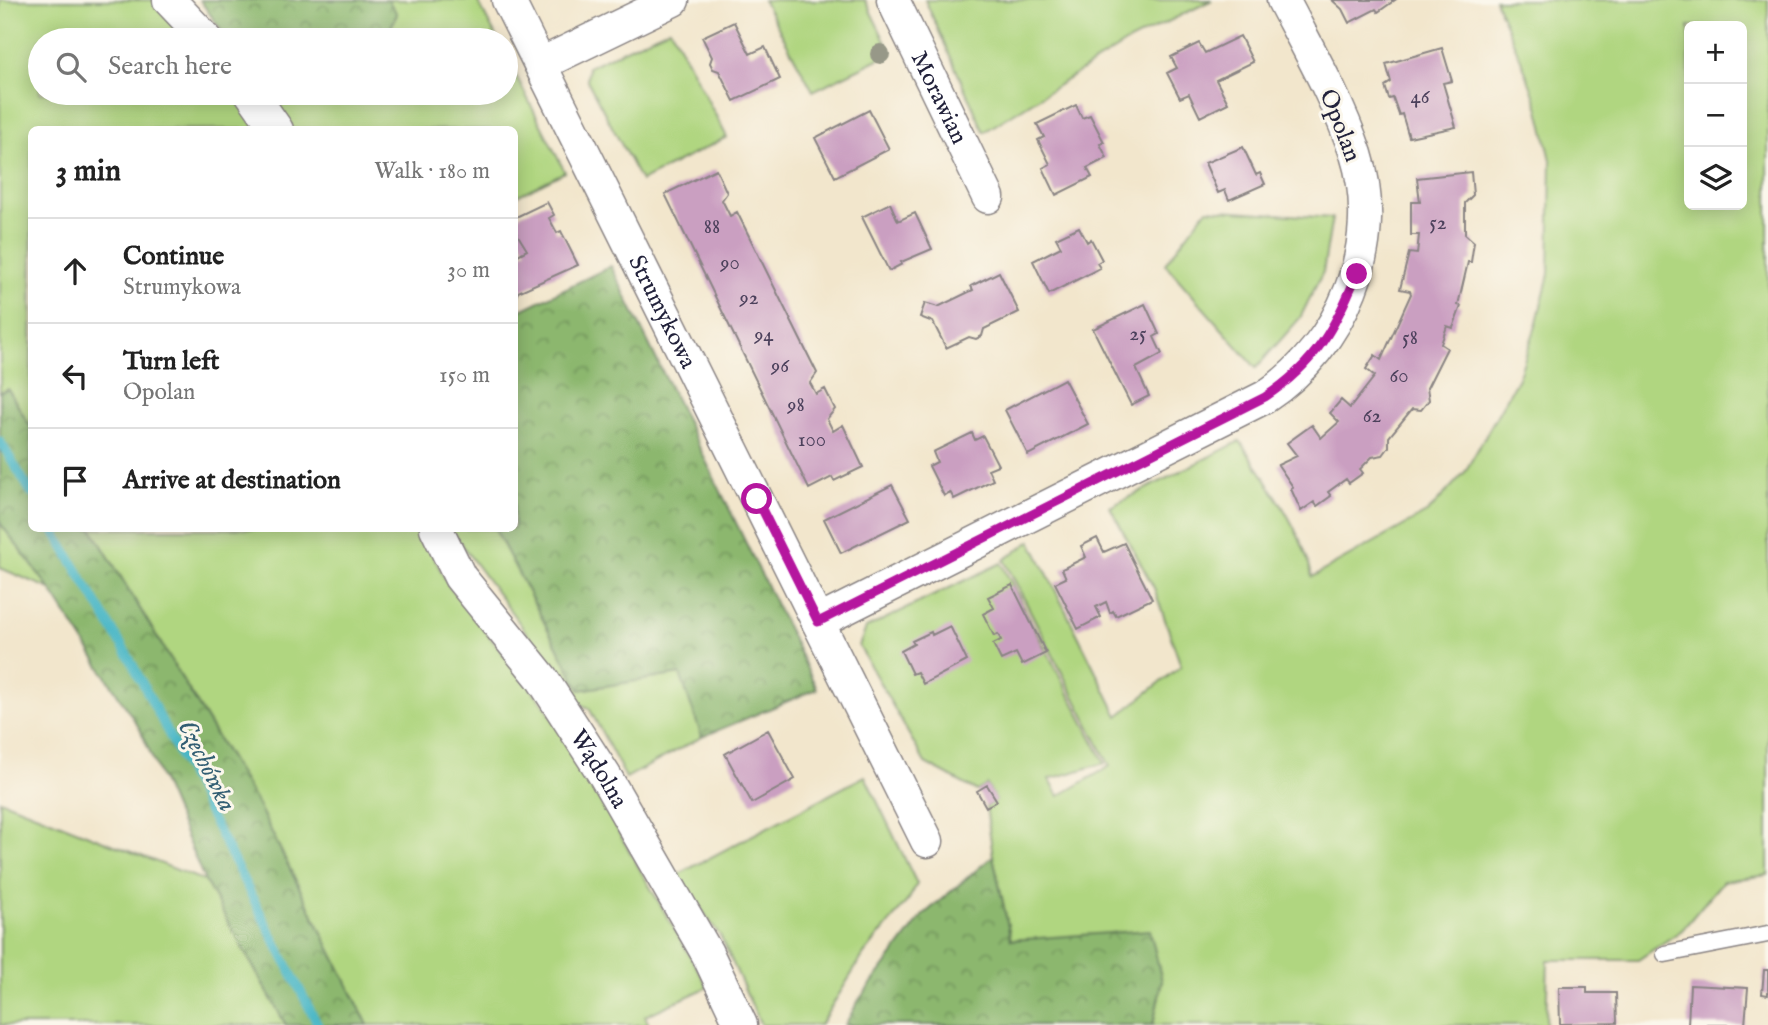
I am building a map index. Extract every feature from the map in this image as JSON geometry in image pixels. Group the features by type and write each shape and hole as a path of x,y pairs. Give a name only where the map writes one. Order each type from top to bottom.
{"street":[{"path":"169,0 195,28"},
{"name":"Strumykowa","path":"508,0 927,841"},
{"path":"541,64 673,0"},
{"name":"Morawian","path":"893,0 988,197"},
{"name":"Opolan","path":"818,622 1265,397 1300,370 1321,345 1338,319 1357,274 1364,223 1362,189 1356,156 1337,108 1283,0"},
{"path":"259,105 274,126"},
{"name":"Wądolna","path":"438,532 460,578 541,677 605,776 708,953 741,1025"}],"lane":[{"path":"1665,954 1768,934"}],"green space":[{"path":"0,0 167,0 187,28 28,28 28,105 243,105 259,126 28,126 28,423 8,389 0,392"},
{"path":"200,0 388,0 397,14 391,28 220,28"},
{"path":"388,0 477,0 492,28 391,28 397,14"},
{"path":"763,0 865,0 891,53 813,91"},
{"path":"925,0 1212,0 1127,42 984,132"},
{"path":"1495,0 1768,0 1768,875 1723,881 1682,930 1638,960 1548,960 1546,1025 1153,1025 1162,981 1044,939 1011,940 993,856 986,807 996,801 987,785 977,791 925,763 859,646 866,628 1001,563 1105,763 1049,779 1059,796 1110,766 1004,560 1031,541 1118,716 1181,666 1154,588 1110,507 1240,441 1292,524 1308,560 1312,577 1428,512 1465,472 1518,378 1536,326 1549,274 1551,160 1539,109"},
{"path":"670,28 727,137 641,181 587,80 588,67"},
{"path":"518,80 565,172 518,196 518,126 286,126 273,105 518,105"},
{"path":"1207,209 1332,218 1323,272 1300,318 1256,368 1165,264"},
{"path":"611,266 817,689 702,737 680,674 580,690 497,532 518,532 518,352 521,350 518,312"},
{"path":"8,389 28,423 28,532 94,532 258,805 368,1025 286,1025 205,881 140,729 50,589 0,523 0,392"},
{"path":"0,523 50,589 0,568"},
{"path":"94,532 421,532 449,586 546,707 708,987 645,1016 649,1025 368,1025 258,805"},
{"path":"452,532 497,532 580,690 681,674 702,737 626,778 589,708 573,701"},
{"path":"865,776 917,884 909,899 864,954 820,1025 761,1025 721,937 677,875"},
{"path":"0,800 205,881 286,1025 0,1025"},
{"path":"993,856 1011,940 1150,930 1162,981 1153,1025 845,1025 859,1000 923,915"}],"building":[{"path":"1332,0 1395,0 1378,12 1376,9 1349,23 1342,9"},
{"path":"734,22 750,54 765,47 780,79 734,101 719,71 713,69 710,63 712,57 702,37"},
{"path":"1240,36 1253,62 1216,80 1228,103 1200,117 1189,94 1180,98 1167,73 1177,68 1171,57 1199,43 1205,53"},
{"path":"1442,48 1452,81 1443,83 1456,127 1409,137 1402,114 1399,115 1393,98 1389,99 1385,86 1391,82 1386,64"},
{"path":"1076,105 1082,118 1090,115 1104,142 1100,144 1107,158 1087,168 1092,177 1056,195 1043,168 1050,164 1038,140 1044,137 1037,124"},
{"path":"869,110 889,149 835,177 815,138"},
{"path":"1243,147 1256,175 1260,173 1265,184 1229,200 1225,190 1218,193 1205,163"},
{"path":"716,169 727,193 722,200 730,216 737,212 817,373 810,383 816,394 825,389 835,409 827,419 833,431 843,425 863,467 834,481 832,477 809,489 665,194"},
{"path":"1471,172 1473,195 1465,203 1465,234 1474,242 1471,262 1468,262 1458,305 1461,306 1453,328 1447,326 1441,344 1447,348 1427,388 1429,400 1421,410 1412,409 1389,437 1389,447 1383,455 1372,457 1360,469 1363,473 1349,483 1346,479 1328,492 1331,496 1317,506 1314,502 1301,511 1291,489 1293,487 1278,465 1297,456 1287,443 1312,425 1321,438 1339,422 1330,413 1341,400 1350,408 1375,376 1366,369 1375,355 1381,360 1411,294 1410,291 1400,289 1409,253 1417,254 1419,235 1411,235 1411,202 1420,202 1417,178"},
{"path":"547,202 554,215 549,218 557,233 561,231 578,265 518,292 518,255 527,250 518,235 518,216"},
{"path":"890,203 898,221 915,213 932,249 901,262 902,264 889,271 862,217"},
{"path":"1079,227 1087,242 1091,239 1102,260 1097,263 1100,268 1049,294 1033,261 1061,247 1056,238"},
{"path":"999,272 1019,312 984,329 982,336 976,339 969,337 946,348 933,322 920,317 925,303 938,307 973,290 971,286"},
{"path":"1145,304 1159,334 1154,337 1162,354 1136,368 1149,396 1131,405 1093,329"},
{"path":"1064,379 1088,424 1028,455 1005,410"},
{"path":"972,433 975,440 983,436 998,465 988,469 993,480 954,499 950,492 944,496 929,466 937,462 933,452"},
{"path":"892,485 910,519 841,553 824,519"},
{"path":"1097,538 1104,552 1124,543 1152,599 1116,616 1113,611 1110,613 1106,602 1096,607 1101,617 1078,629 1055,583 1066,578 1062,569 1086,557 1081,546"},
{"path":"1012,585 1046,653 1022,665 1016,653 1001,660 993,644 1001,640 998,634 994,636 983,614 994,608 988,597"},
{"path":"950,626 967,661 923,684 917,672 912,674 901,651 914,644 912,641"},
{"path":"768,730 795,779 752,803 725,754"},
{"path":"987,785 997,801 986,807 977,791"},
{"path":"1764,970 1768,970 1768,995 1762,994"},
{"path":"1690,985 1748,988 1745,1025 1688,1025"},
{"path":"1559,987 1587,987 1587,993 1616,993 1617,1023 1560,1024"}],"waterway":[{"name":"Czechówka","path":"0,441 28,487"},
{"name":"Czechówka","path":"54,532 130,659 318,1025"}],"route":[{"path":"757,499 818,622 1265,397 1300,370 1321,345 1338,319 1357,274"}]}
